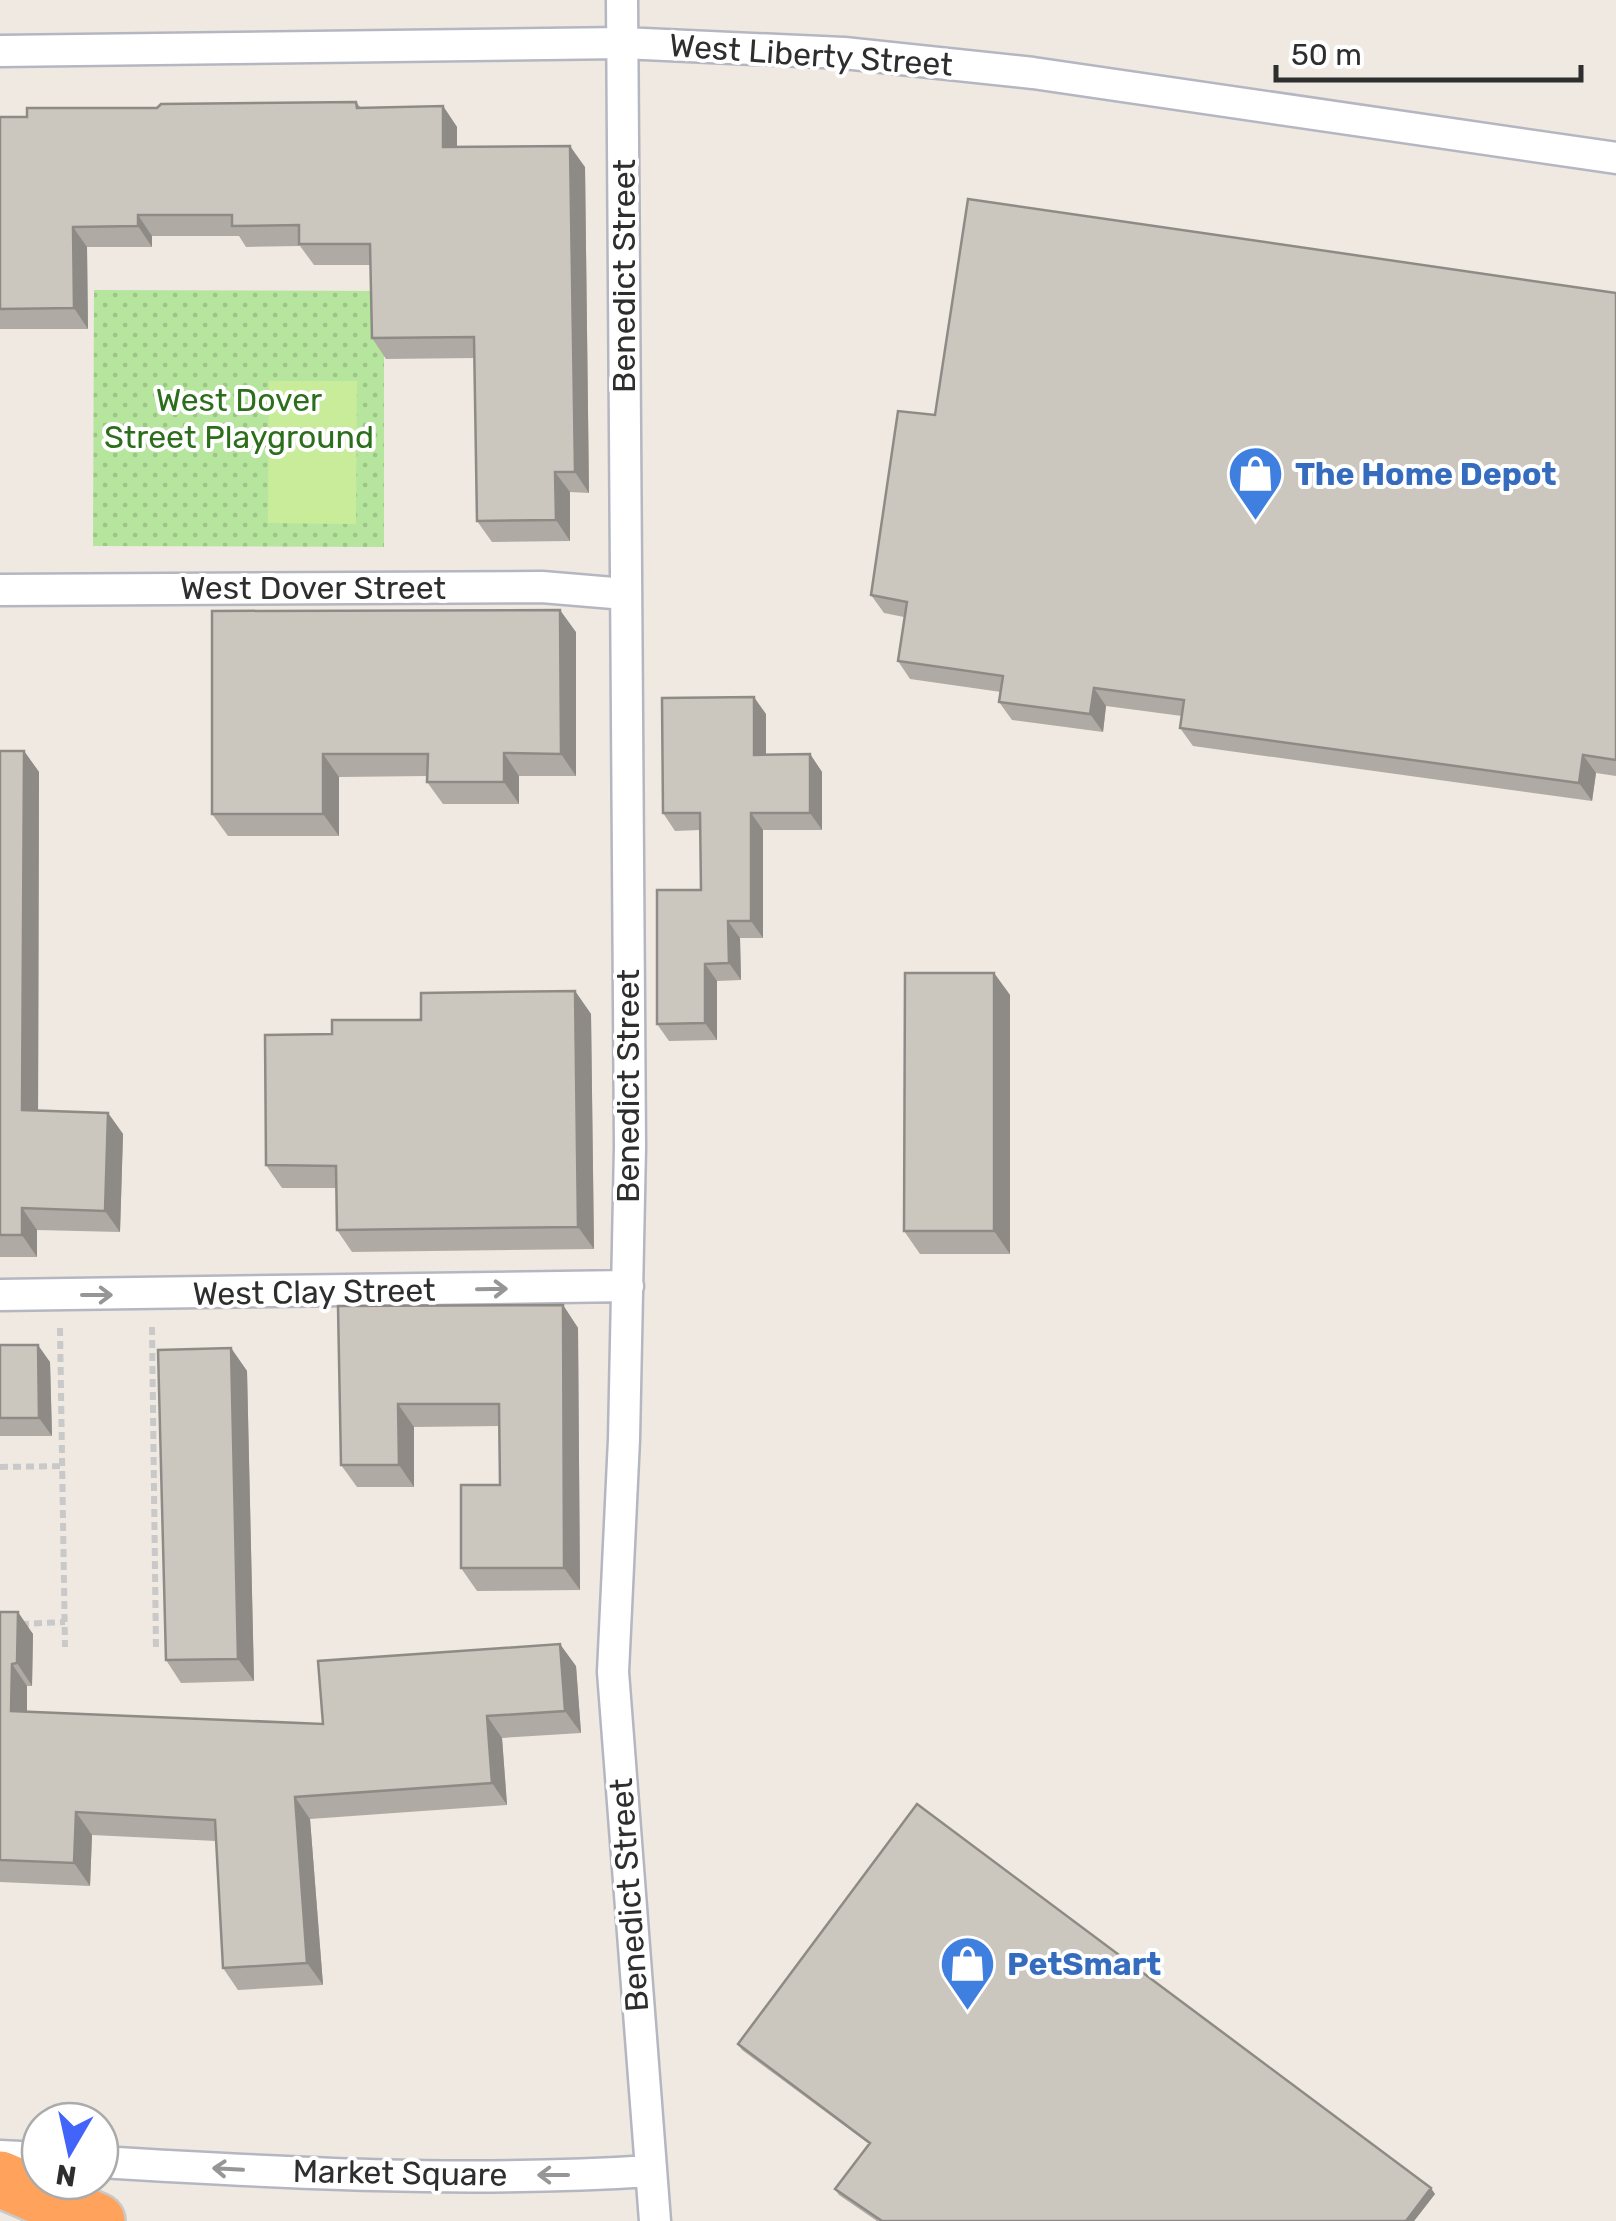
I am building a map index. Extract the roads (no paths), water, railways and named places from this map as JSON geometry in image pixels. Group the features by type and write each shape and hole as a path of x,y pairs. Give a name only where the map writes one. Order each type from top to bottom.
{"highway":[{"path":"0,2180 96,2221"}],"street":[{"name":"Benedict Street","path":"622,0 628,1286 613,1672 650,2170"},
{"name":"West Liberty Street","path":"0,51 622,43 740,46 956,64 1616,158"},
{"name":"West Dover Street","path":"0,590 542,587 625,594"},
{"name":"West Clay Street","path":"0,1295 628,1286"},
{"name":"Market Square","path":"120,2163 358,2174 561,2176 650,2170"},
{"path":"650,2170 655,2221"}],"place":[{"name":"The Home Depot","path":"1256,523"},
{"name":"PetSmart","path":"968,2013"}],"park label":[{"name":"West Dover Street Playground","path":"239,418"}]}
